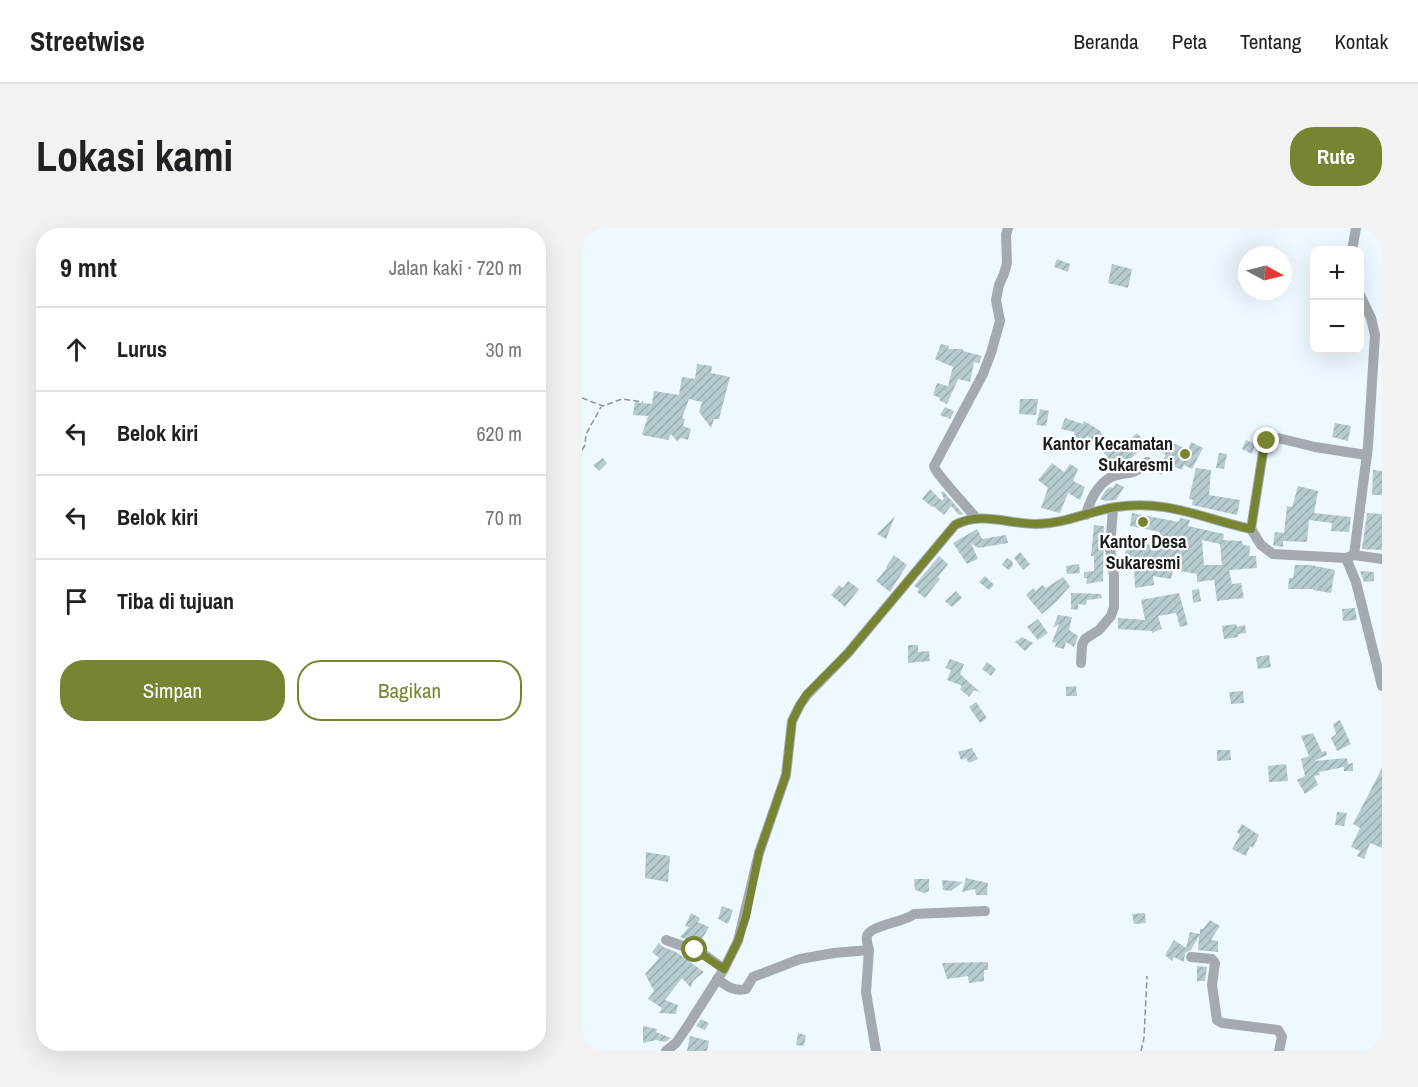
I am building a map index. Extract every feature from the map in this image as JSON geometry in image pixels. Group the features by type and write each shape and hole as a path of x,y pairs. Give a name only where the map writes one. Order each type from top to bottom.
{"street":[{"path":"976,518 960,497 936,474 934,466 991,353 1000,321 996,300 1007,263 1008,228"},
{"path":"1353,246 1356,228"},
{"path":"1362,300 1371,318 1375,335 1366,455 1350,557 1382,686"},
{"path":"1366,455 1274,437 1264,446 1251,529 1261,545 1273,554 1382,558"},
{"path":"1086,515 1092,499 1104,482 1115,476 1137,471 1147,462"},
{"path":"666,1051 676,1043 724,969 738,941 746,917 759,853 786,775 792,721 800,705 807,694 848,653 955,525 976,518 1035,524 1057,522 1113,508 1143,505 1184,510 1219,522 1251,529"},
{"path":"1081,663 1082,645 1085,639 1099,630 1113,610 1116,591 1110,548 1113,508"},
{"path":"876,1051 866,992 869,950 867,937 870,931 909,919 914,914 985,911"},
{"path":"666,940 702,953 724,969"},
{"path":"717,979 728,987 742,990 746,989 753,977 800,959 869,950"},
{"path":"1191,957 1212,959 1215,963 1212,985 1217,1020 1222,1023 1278,1030 1282,1037 1279,1051"}],"path":[{"path":"582,398 601,406 622,399 643,402"},
{"path":"582,450 586,434 601,406"},
{"path":"1141,1051 1144,1038 1147,976"}],"building":[{"path":"1057,259 1070,264 1068,272 1054,267"},
{"path":"1112,264 1132,269 1128,288 1108,283"},
{"path":"941,344 949,346 948,349 963,349 963,351 982,356 979,363 974,362 970,382 958,379 947,404 933,395 937,383 948,386 953,367 935,359"},
{"path":"697,364 712,366 711,373 730,377 719,419 714,419 711,428 699,412 702,402 689,399 682,418 685,419 683,426 691,429 688,440 681,438 677,441 671,434 668,440 642,435 648,416 633,415 635,402 652,404 654,391 679,395 682,377 695,379"},
{"path":"1020,399 1038,399 1036,415 1019,414"},
{"path":"945,407 954,411 950,419 940,415"},
{"path":"1040,409 1049,411 1046,426 1036,425"},
{"path":"1065,418 1083,424 1084,421 1099,430 1117,452 1137,433 1145,442 1123,466 1112,469 1103,459 1107,456 1087,436 1082,446 1071,440 1075,432 1061,429"},
{"path":"1335,423 1351,426 1348,441 1332,437"},
{"name":"Kantor Kecamatan Sukaresmi","path":"1165,439 1188,450 1191,442 1203,448 1192,469 1184,465 1182,470 1169,464 1161,475 1155,470 1166,455 1158,450"},
{"path":"1246,440 1255,444 1252,454 1242,449"},
{"path":"1219,453 1227,454 1224,469 1216,468"},
{"path":"603,458 607,463 599,471 593,465"},
{"path":"1052,463 1064,472 1070,464 1078,469 1073,481 1085,487 1080,500 1068,493 1060,513 1041,508 1048,488 1038,480"},
{"path":"1196,468 1211,470 1209,495 1240,500 1237,515 1192,505 1193,500 1189,499"},
{"path":"1373,470 1382,471 1382,495 1372,495"},
{"path":"1116,483 1124,487 1116,500 1100,499 1106,490 1113,488"},
{"path":"1298,486 1318,491 1314,513 1351,517 1349,532 1331,531 1332,523 1309,520 1307,542 1283,541 1283,547 1273,545 1275,532 1284,533 1287,506 1292,507"},
{"path":"930,489 942,501 943,491 963,514 959,515 951,506 944,515 932,507 922,499"},
{"path":"1132,513 1179,522 1180,518 1190,520 1188,526 1224,534 1223,540 1242,541 1243,545 1250,546 1249,556 1256,556 1257,568 1229,570 1232,584 1241,583 1244,598 1217,601 1214,580 1197,582 1197,574 1173,570 1171,579 1153,576 1154,585 1135,588 1134,563 1123,561 1126,549 1119,548 1121,540 1157,546 1160,532 1130,526","holes":["1202,540 1220,544 1222,565 1204,565"]},
{"path":"1367,513 1382,514 1382,550 1362,549"},
{"path":"895,516 886,539 877,534"},
{"path":"1094,525 1104,526 1103,581 1086,584 1087,578 1084,578 1084,572 1094,571 1094,556 1091,556"},
{"path":"977,529 982,539 1006,535 1008,543 978,548 971,543 978,559 967,564 953,543"},
{"path":"1020,552 1030,564 1023,570 1014,558"},
{"path":"894,555 907,565 890,592 876,581"},
{"path":"939,556 948,564 925,598 917,592 919,589 914,586"},
{"path":"1007,558 1012,561 1013,565 1009,570 1002,565"},
{"path":"1079,564 1080,573 1067,574 1066,566"},
{"path":"1295,565 1310,565 1335,570 1331,593 1313,589 1288,589 1289,578 1293,578"},
{"path":"1360,571 1374,572 1374,581 1364,582"},
{"path":"985,576 994,585 989,590 979,582"},
{"path":"1063,577 1070,586 1042,614 1026,595 1033,588 1036,591 1042,585 1046,588"},
{"path":"848,581 859,589 845,607 831,595 839,585 843,588"},
{"path":"1199,589 1201,601 1193,603 1192,590"},
{"path":"956,591 962,598 952,607 945,601"},
{"path":"1071,593 1101,594 1102,598 1087,600 1086,605 1078,604 1078,610 1071,609"},
{"path":"1179,593 1188,625 1180,627 1176,613 1158,616 1162,629 1152,633 1152,631 1118,629 1118,618 1145,620 1141,600"},
{"path":"1355,608 1357,620 1343,621 1342,609"},
{"path":"1058,615 1072,617 1069,630 1078,636 1074,647 1066,642 1064,649 1055,647 1056,643 1052,642 1059,624 1053,628"},
{"path":"1038,619 1048,633 1038,640 1027,627"},
{"path":"1236,624 1237,627 1245,625 1246,633 1224,639 1222,626"},
{"path":"1022,637 1033,643 1025,651 1015,642"},
{"path":"908,645 918,645 918,652 929,651 930,661 908,663"},
{"path":"1269,655 1271,667 1258,669 1256,657"},
{"path":"950,659 964,664 960,674 981,693 974,690 969,697 960,689 962,686 947,680 951,670 945,668"},
{"path":"987,662 996,669 991,676 982,669"},
{"path":"1076,686 1077,696 1066,696 1066,687"},
{"path":"1243,691 1244,703 1231,704 1229,692"},
{"path":"976,702 987,718 980,723 969,707"},
{"path":"1340,720 1351,744 1337,751 1331,738 1336,734 1333,724"},
{"path":"1313,733 1322,752 1326,751 1327,755 1314,761 1347,758 1348,764 1353,763 1353,771 1344,771 1344,767 1319,772 1320,775 1314,776 1318,785 1305,794 1297,780 1305,776 1301,759 1309,756 1301,736"},
{"path":"972,748 978,759 969,763 966,758 961,760 958,752"},
{"path":"1217,750 1230,750 1231,760 1217,761"},
{"path":"1286,764 1288,781 1269,782 1268,766"},
{"path":"1382,768 1382,848 1370,843 1364,859 1357,856 1360,851 1351,847 1360,828 1353,824"},
{"path":"1337,812 1347,813 1344,826 1335,825"},
{"path":"1242,824 1259,835 1253,848 1250,846 1246,856 1232,849 1240,835 1237,832"},
{"path":"646,852 670,856 668,882 645,878"},
{"path":"966,878 988,883 987,895 976,895 975,889 962,892"},
{"path":"914,879 929,879 929,891 924,893 915,890"},
{"path":"942,880 963,882 951,891 943,890"},
{"path":"722,906 733,910 728,924 718,919"},
{"path":"691,913 700,918 698,922 709,927 699,944 680,937 689,927 685,926"},
{"path":"1145,913 1146,923 1134,924 1132,914"},
{"path":"1210,920 1220,926 1211,940 1218,941 1218,952 1198,950 1199,936 1191,950 1185,953 1184,962 1174,957 1172,961 1165,955 1174,940 1186,948 1190,932 1200,934 1200,929 1203,929"},
{"path":"659,943 704,972 693,981 691,988 682,978 665,1000 678,1005 676,1014 659,1013 662,1008 648,999 654,991 645,974 659,958 652,952"},
{"path":"988,962 988,970 984,970 984,981 969,983 968,976 947,979 942,963"},
{"path":"1197,966 1207,967 1205,981 1197,981"},
{"path":"701,1019 709,1023 705,1030 696,1026"},
{"path":"643,1026 657,1029 656,1032 671,1038 665,1042 656,1040 643,1043"},
{"path":"798,1033 806,1035 804,1046 796,1045"},
{"path":"690,1036 709,1041 707,1051 687,1051"}],"place":[{"name":"Kantor Kecamatan Sukaresmi","path":"1185,454"},
{"name":"Kantor Desa Sukaresmi","path":"1143,522"}],"route":[{"path":"695,950 724,969 738,941 746,917 759,853 786,775 792,721 800,705 807,694 848,653 955,525 976,518 1035,524 1057,522 1116,507 1143,505 1184,510 1219,522 1251,529 1264,446 1267,441"}]}
